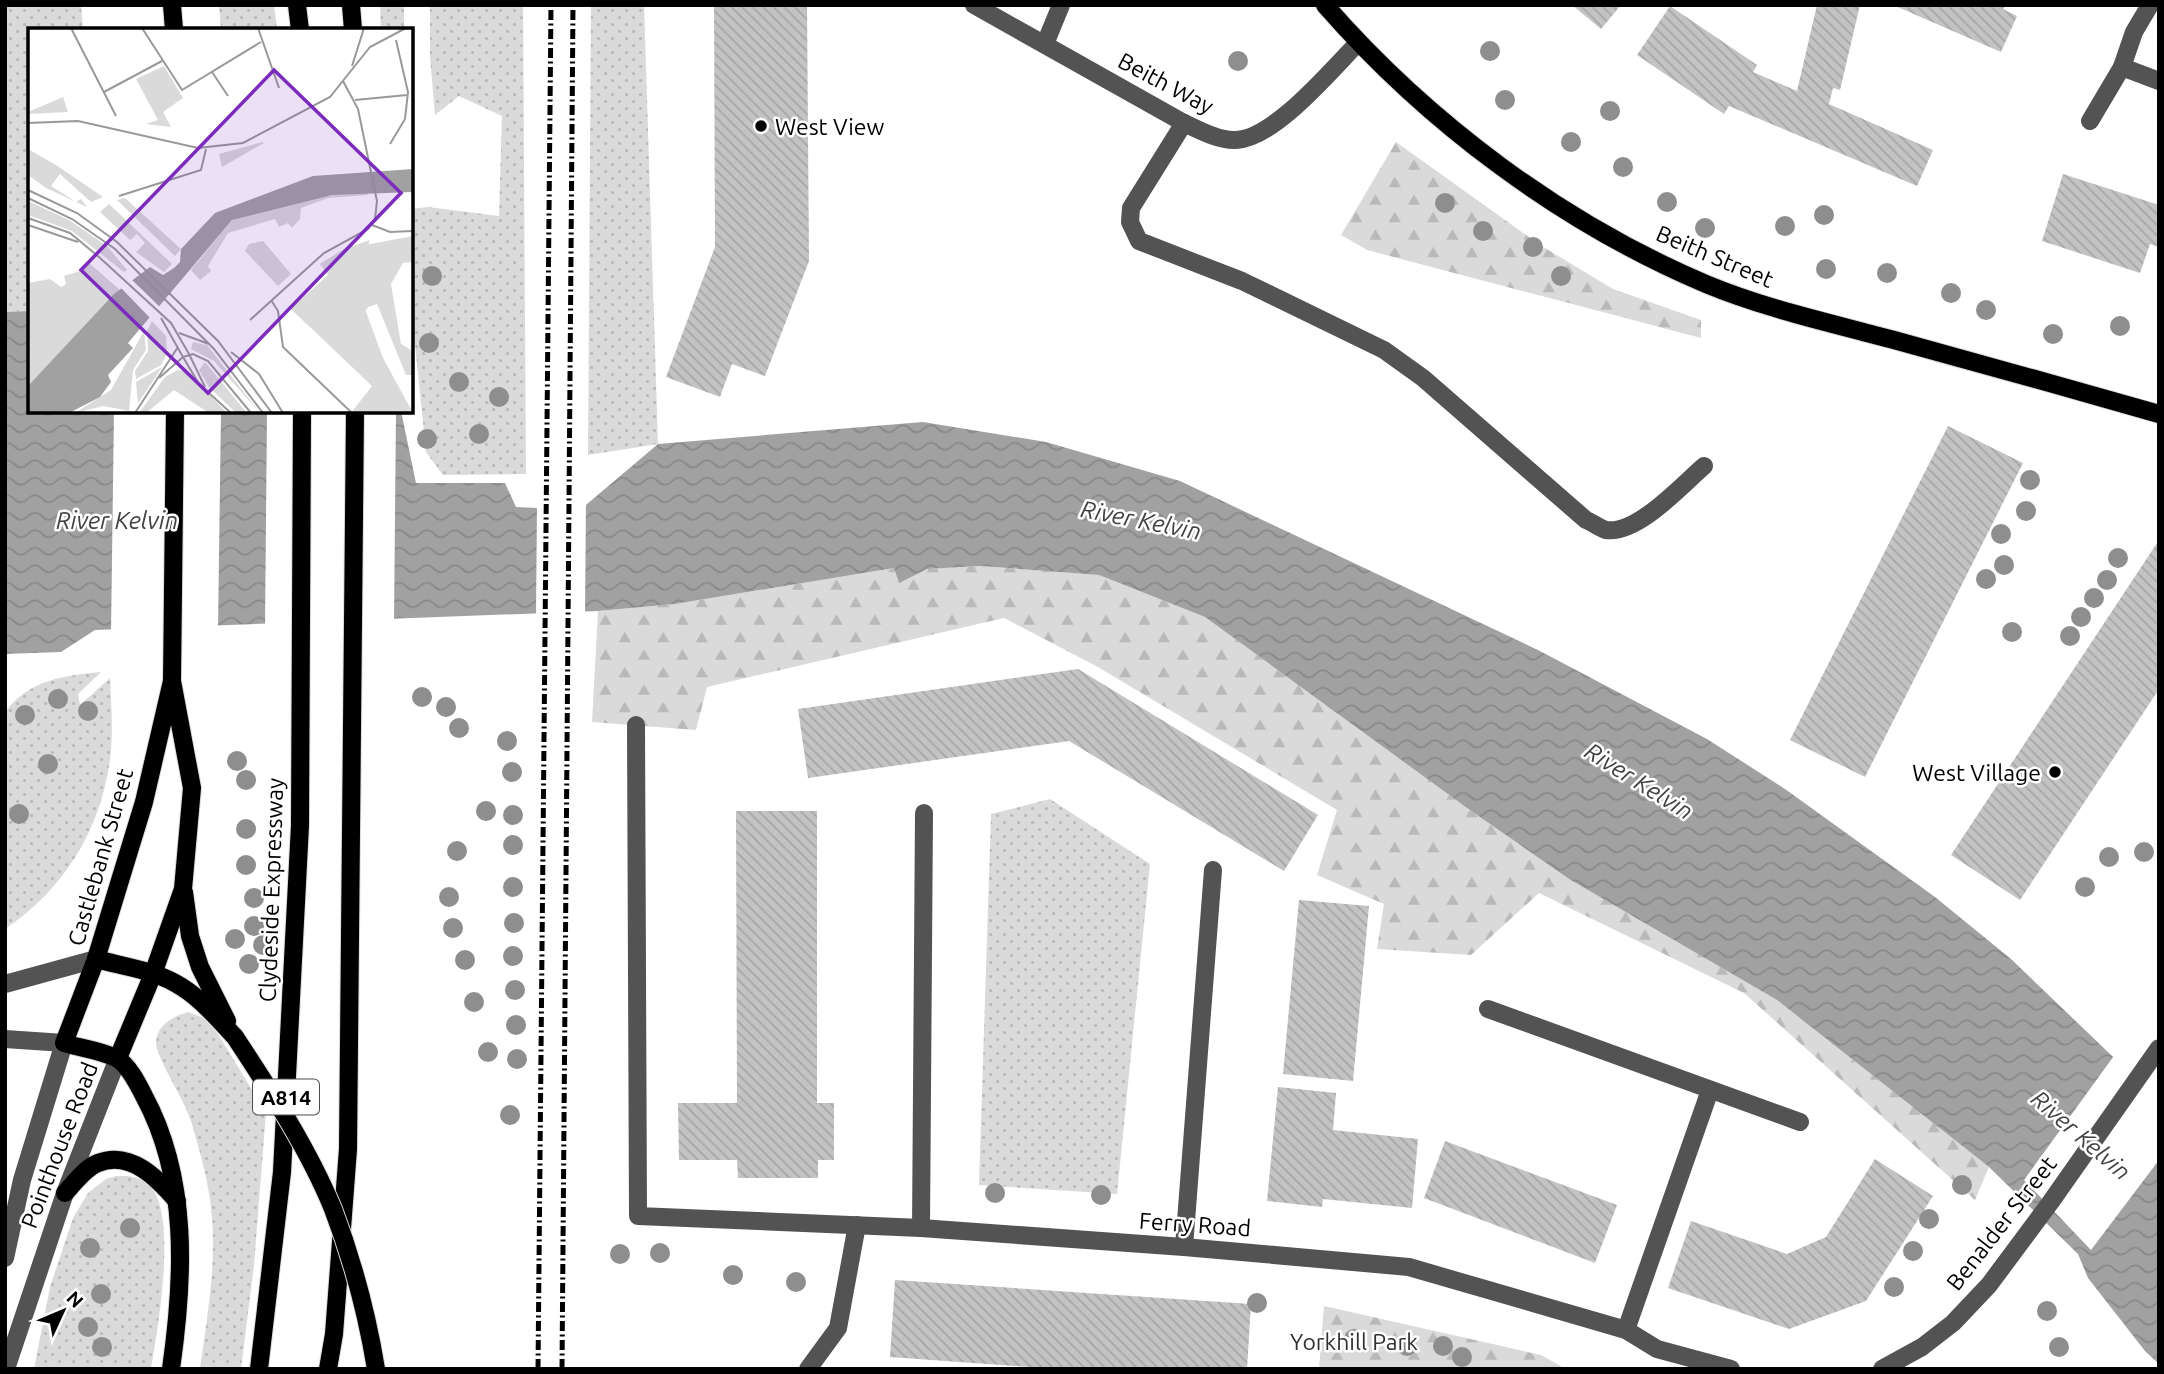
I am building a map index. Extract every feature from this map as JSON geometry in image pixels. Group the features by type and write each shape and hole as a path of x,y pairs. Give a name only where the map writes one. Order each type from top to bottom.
{"main road":[{"path":"173,5 174,28"},
{"path":"297,5 300,28"},
{"path":"351,5 353,28"},
{"name":"Beith Street","path":"1325,5 1358,43 1424,105 1517,178 1660,263 1753,302 2159,414"},
{"name":"Castlebank Street","path":"118,1058 153,974 183,889 192,789 172,681 176,413"},
{"name":"Clydeside Expressway","path":"260,1369 282,1172 300,825 302,413"},
{"name":"A814","path":"328,1369 334,1334 348,1149 355,413"},
{"name":"Castlebank Street","path":"64,1043 96,959 144,802 172,681"},
{"path":"183,889 190,936 200,967 236,1037"},
{"path":"96,959 176,983 236,1037"},
{"name":"A814","path":"236,1037 267,1085 332,1207 366,1316 376,1369"},
{"path":"64,1043 118,1058 136,1080 151,1108 171,1166 180,1246 171,1369"},
{"path":"65,1193 98,1163 118,1161 137,1165 155,1176 177,1201"}],"street":[{"name":"Beith Way","path":"974,5 1184,123 1210,134 1236,140 1260,134 1281,120 1358,43"},
{"path":"1045,44 1061,5"},
{"path":"2090,121 2122,67 2134,32 2150,5"},
{"path":"2122,67 2159,81"},
{"path":"1184,123 1131,208 1130,222 1139,241 1242,281 1384,350 1423,378 1586,520 1606,530 1629,526 1647,517 1704,466"},
{"name":"Ferry Road","path":"636,725 638,1216 921,1228 1409,1266 1626,1330 1657,1349 1731,1369"},
{"path":"921,1228 924,813"},
{"path":"1184,1247 1213,870"},
{"path":"5,984 96,959"},
{"path":"1488,1009 1800,1122"},
{"path":"5,1039 64,1043"},
{"name":"Pointhouse Road","path":"5,1258 22,1180 64,1043"},
{"name":"Benalder Street","path":"1882,1369 1922,1347 1953,1324 1989,1285 2159,1048"},
{"name":"Pointhouse Road","path":"6,1369 65,1193 118,1058"},
{"path":"1626,1330 1710,1090"},
{"path":"808,1369 838,1328 857,1225"}],"green space":[{"path":"5,5 81,5 83,28 28,28 28,311 5,312"},
{"path":"219,5 274,5 277,28 221,28"},
{"path":"380,5 404,5 404,28 381,28"},
{"path":"430,5 523,5 526,474 443,475 426,452 413,325 413,209 428,207 499,216 502,116 459,96 435,115 430,57"},
{"path":"591,5 644,5 658,444 588,455"},
{"path":"1396,142 1540,245 1613,289 1701,320 1701,338 1367,250 1341,235"},
{"path":"980,566 1099,575 1205,617 1569,879 1777,1000 1989,1167 1975,1200 1744,993 1539,893 1471,955 1377,949 1384,904 1317,875 1337,810 1098,667 1004,618 707,687 696,730 592,722 598,611 675,604 894,568 899,582 927,569"},
{"path":"101,672 78,694 80,705 110,678 111,749 101,802 79,851 64,873 47,894 5,929 5,712 25,692 48,681"},
{"path":"1050,799 1150,864 1117,1194 979,1185 991,814"},
{"path":"188,1012 204,1018 218,1034 266,1113 254,1265 241,1369 200,1369 213,1259 212,1215 191,1121 156,1043 162,1026"},
{"path":"129,1176 147,1183 157,1197 162,1218 164,1272 151,1369 34,1369 50,1287 73,1218 88,1193 106,1179"},
{"name":"Yorkhill Park","path":"1324,1306 1541,1355 1566,1369 1319,1369"}],"water":[{"name":"River Kelvin","path":"28,311 28,413 401,413 416,483 505,483 516,507 580,510 658,444 923,422 1046,442 1180,481 1538,650 1707,739 1785,789 1935,897 2011,959 2159,1101 2159,1364 2145,1351 2088,1278 2078,1254 1989,1167 1777,1000 1569,879 1205,617 1099,575 980,566 927,569 899,583 894,568 675,604 598,611 95,630 61,652 5,654 5,312"}],"pier":[{"path":"114,413 221,413 218,629 111,633"},
{"path":"267,413 396,413 394,622 265,627"},
{"path":"586,501 585,615 536,617 537,505 579,507"},
{"path":"2116,1053 2159,1096 2159,1160 2091,1250 2024,1180"}],"building":[{"name":"West View","path":"714,5 807,5 809,261 765,376 732,364 720,397 666,377 715,247"},
{"path":"1572,5 1621,5 1601,29"},
{"path":"1817,5 1860,5 1840,90 1833,88 1829,104 1933,150 1917,186 1729,106 1724,114 1637,55 1670,6 1757,65 1753,72 1797,91"},
{"path":"1893,5 2006,5 2003,9 2017,16 2001,52"},
{"path":"2063,174 2159,205 2159,247 2150,244 2140,273 2042,241"},
{"path":"1948,426 2023,463 1865,777 1790,740"},
{"name":"West Village","path":"2159,540 2159,689 2020,900 1951,855"},
{"path":"1078,669 1318,815 1284,871 1069,741 808,778 798,709"},
{"path":"736,811 817,811 817,1103 834,1103 834,1160 818,1160 818,1178 738,1178 737,1160 679,1160 678,1103 737,1103"},
{"path":"1299,900 1369,906 1353,1081 1283,1074"},
{"path":"1278,1087 1336,1093 1333,1130 1418,1139 1412,1208 1323,1199 1322,1207 1267,1201"},
{"path":"1445,1141 1617,1205 1595,1263 1424,1198"},
{"path":"1875,1159 1933,1196 1866,1301 1789,1329 1668,1288 1691,1221 1787,1254 1826,1237"},
{"path":"895,1280 1251,1304 1247,1369 1058,1369 890,1357"}],"railway":[{"path":"538,1369 551,5"},
{"path":"562,1369 573,5"}],"place":[{"name":"West View","path":"761,126"},
{"name":"West Village","path":"2055,772"}]}
